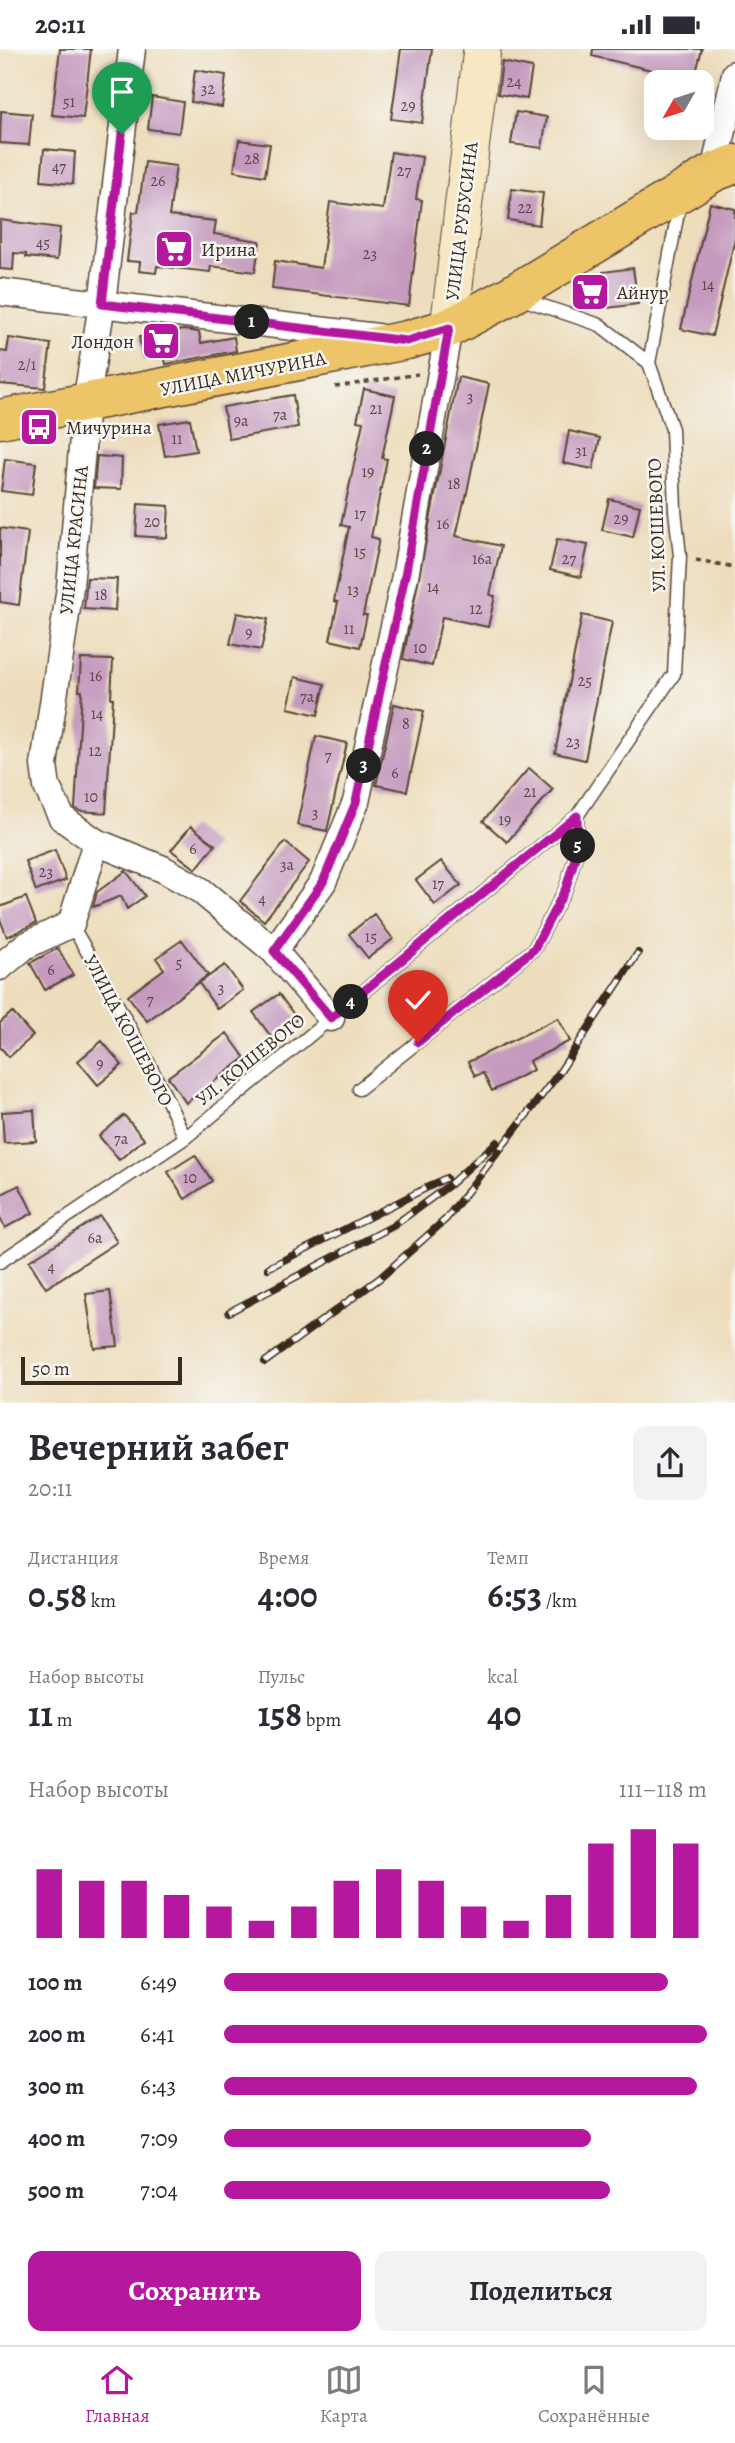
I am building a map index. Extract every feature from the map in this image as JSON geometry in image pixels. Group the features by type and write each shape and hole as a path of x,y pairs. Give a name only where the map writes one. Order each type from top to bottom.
{"main road":[{"name":"УЛИЦА МИЧУРИНА","path":"0,419 407,341 449,328 511,295 682,191 725,168"}],"street":[{"name":"УЛИЦА КРАСИНА","path":"132,49 102,304 86,403 69,587 44,765 47,787 62,818 96,842 163,869 200,890 274,951 331,1018"},
{"name":"УЛИЦА РУБУСИНА","path":"274,951 323,882 356,802 406,571 449,328 482,49"},
{"path":"725,168 735,74"},
{"path":"0,292 407,341"},
{"path":"0,967 25,946 71,923 96,842"}],"lane":[{"path":"511,295 600,325 649,363 682,191"},
{"name":"УЛ. КОШЕВОГО","path":"0,1262 185,1138 577,816 674,674 680,556 671,429 649,363"},
{"path":"359,1089 534,949 566,888 578,848 577,816"},
{"name":"УЛИЦА КОШЕВОГО","path":"71,923 131,1026 185,1138"}],"path":[{"path":"680,556 735,567"}],"building":[{"path":"60,49 91,49 83,118 52,115"},
{"path":"401,49 432,49 422,123 391,119"},
{"path":"593,49 702,49 697,70 652,70 592,56"},
{"path":"502,62 532,68 527,99 498,94"},
{"path":"195,70 226,75 222,107 191,102"},
{"path":"152,97 183,102 179,133 148,129"},
{"path":"1,111 32,114 29,145 0,143"},
{"path":"516,112 547,117 542,148 511,144"},
{"path":"239,140 270,144 265,176 234,171"},
{"path":"44,149 75,152 73,184 41,181"},
{"path":"391,152 422,157 416,199 422,200 409,306 272,289 275,261 321,268 330,202 383,209"},
{"path":"145,162 176,166 169,216 216,221 214,234 260,241 255,272 211,266 210,272 157,266 156,273 139,271 140,262 127,261 133,212 138,212"},
{"path":"512,189 543,193 539,225 508,220"},
{"path":"710,203 735,209 735,238 712,336 681,329"},
{"path":"0,220 60,228 57,260 14,253 13,270 0,269"},
{"path":"633,268 638,304 608,308 603,272"},
{"path":"183,330 199,332 201,343 234,337 236,351 166,364 164,355 143,358 139,337"},
{"path":"9,338 51,344 45,388 0,384 0,351 7,352"},
{"path":"458,377 489,384 456,536 501,546 490,595 495,596 488,627 442,617 432,666 403,659"},
{"path":"364,389 395,396 382,458 387,459 371,537 379,539 363,615 367,615 360,647 330,640 338,602 334,601 349,527 341,525 363,422 357,421"},
{"path":"293,395 298,427 229,439 223,407"},
{"path":"190,419 196,451 165,456 159,424"},
{"path":"569,431 600,438 593,469 563,463"},
{"path":"97,456 122,458 121,489 94,488"},
{"path":"5,459 36,463 32,495 1,491"},
{"path":"609,499 640,506 633,537 602,530"},
{"path":"138,504 169,506 167,538 136,536"},
{"path":"0,528 28,532 19,605 0,602"},
{"path":"557,539 588,545 581,577 550,570"},
{"path":"87,578 117,579 115,611 84,609"},
{"path":"237,613 268,619 261,650 230,644"},
{"path":"582,615 612,622 585,760 555,753"},
{"path":"81,659 113,660 106,813 80,811 75,808 82,691 79,691"},
{"path":"295,677 325,684 318,715 288,708"},
{"path":"394,704 424,711 407,791 376,785"},
{"path":"316,736 347,743 327,831 297,825"},
{"path":"529,768 553,789 507,842 483,821"},
{"path":"191,826 215,845 196,869 171,850"},
{"path":"285,842 309,862 264,921 240,901"},
{"path":"55,850 66,880 36,891 25,861"},
{"path":"441,861 461,885 435,905 416,880"},
{"path":"126,871 145,896 127,909 121,896 93,907 97,892"},
{"path":"26,897 36,923 7,937 0,919 0,907"},
{"path":"374,914 393,939 368,958 349,934"},
{"path":"182,940 208,975 147,1021 128,996 164,969 156,958"},
{"path":"58,948 73,975 45,990 30,963"},
{"path":"225,965 243,990 217,1009 199,983"},
{"path":"279,994 297,1019 272,1038 253,1012"},
{"path":"12,1012 33,1036 9,1057 0,1047 0,1023"},
{"path":"558,1018 570,1041 529,1061 533,1070 492,1091 483,1073 475,1076 468,1062"},
{"path":"227,1033 245,1058 186,1103 168,1077"},
{"path":"102,1041 122,1065 98,1085 78,1061"},
{"path":"34,1110 36,1141 4,1143 2,1112"},
{"path":"124,1115 144,1139 119,1160 99,1136"},
{"path":"195,1155 212,1181 185,1199 168,1172"},
{"path":"19,1185 33,1213 5,1228 0,1218 0,1195"},
{"path":"100,1216 117,1242 46,1288 29,1261"},
{"path":"110,1291 118,1346 94,1348 86,1294"}],"railway":[{"path":"265,1362 380,1278 446,1219 559,1073 638,953"},
{"path":"229,1312 393,1226 448,1186 497,1142"},
{"path":"268,1268 446,1178"}],"place":[{"name":"Ирина","path":"174,249"},
{"name":"Айнур","path":"590,292"},
{"name":"Лондон","path":"161,341"},
{"name":"Мичурина","path":"39,427"}],"route":[{"path":"122,134 102,304 407,341 449,328 406,571 356,802 323,882 274,951 331,1018 577,816 578,848 566,888 534,949 418,1042"}]}
